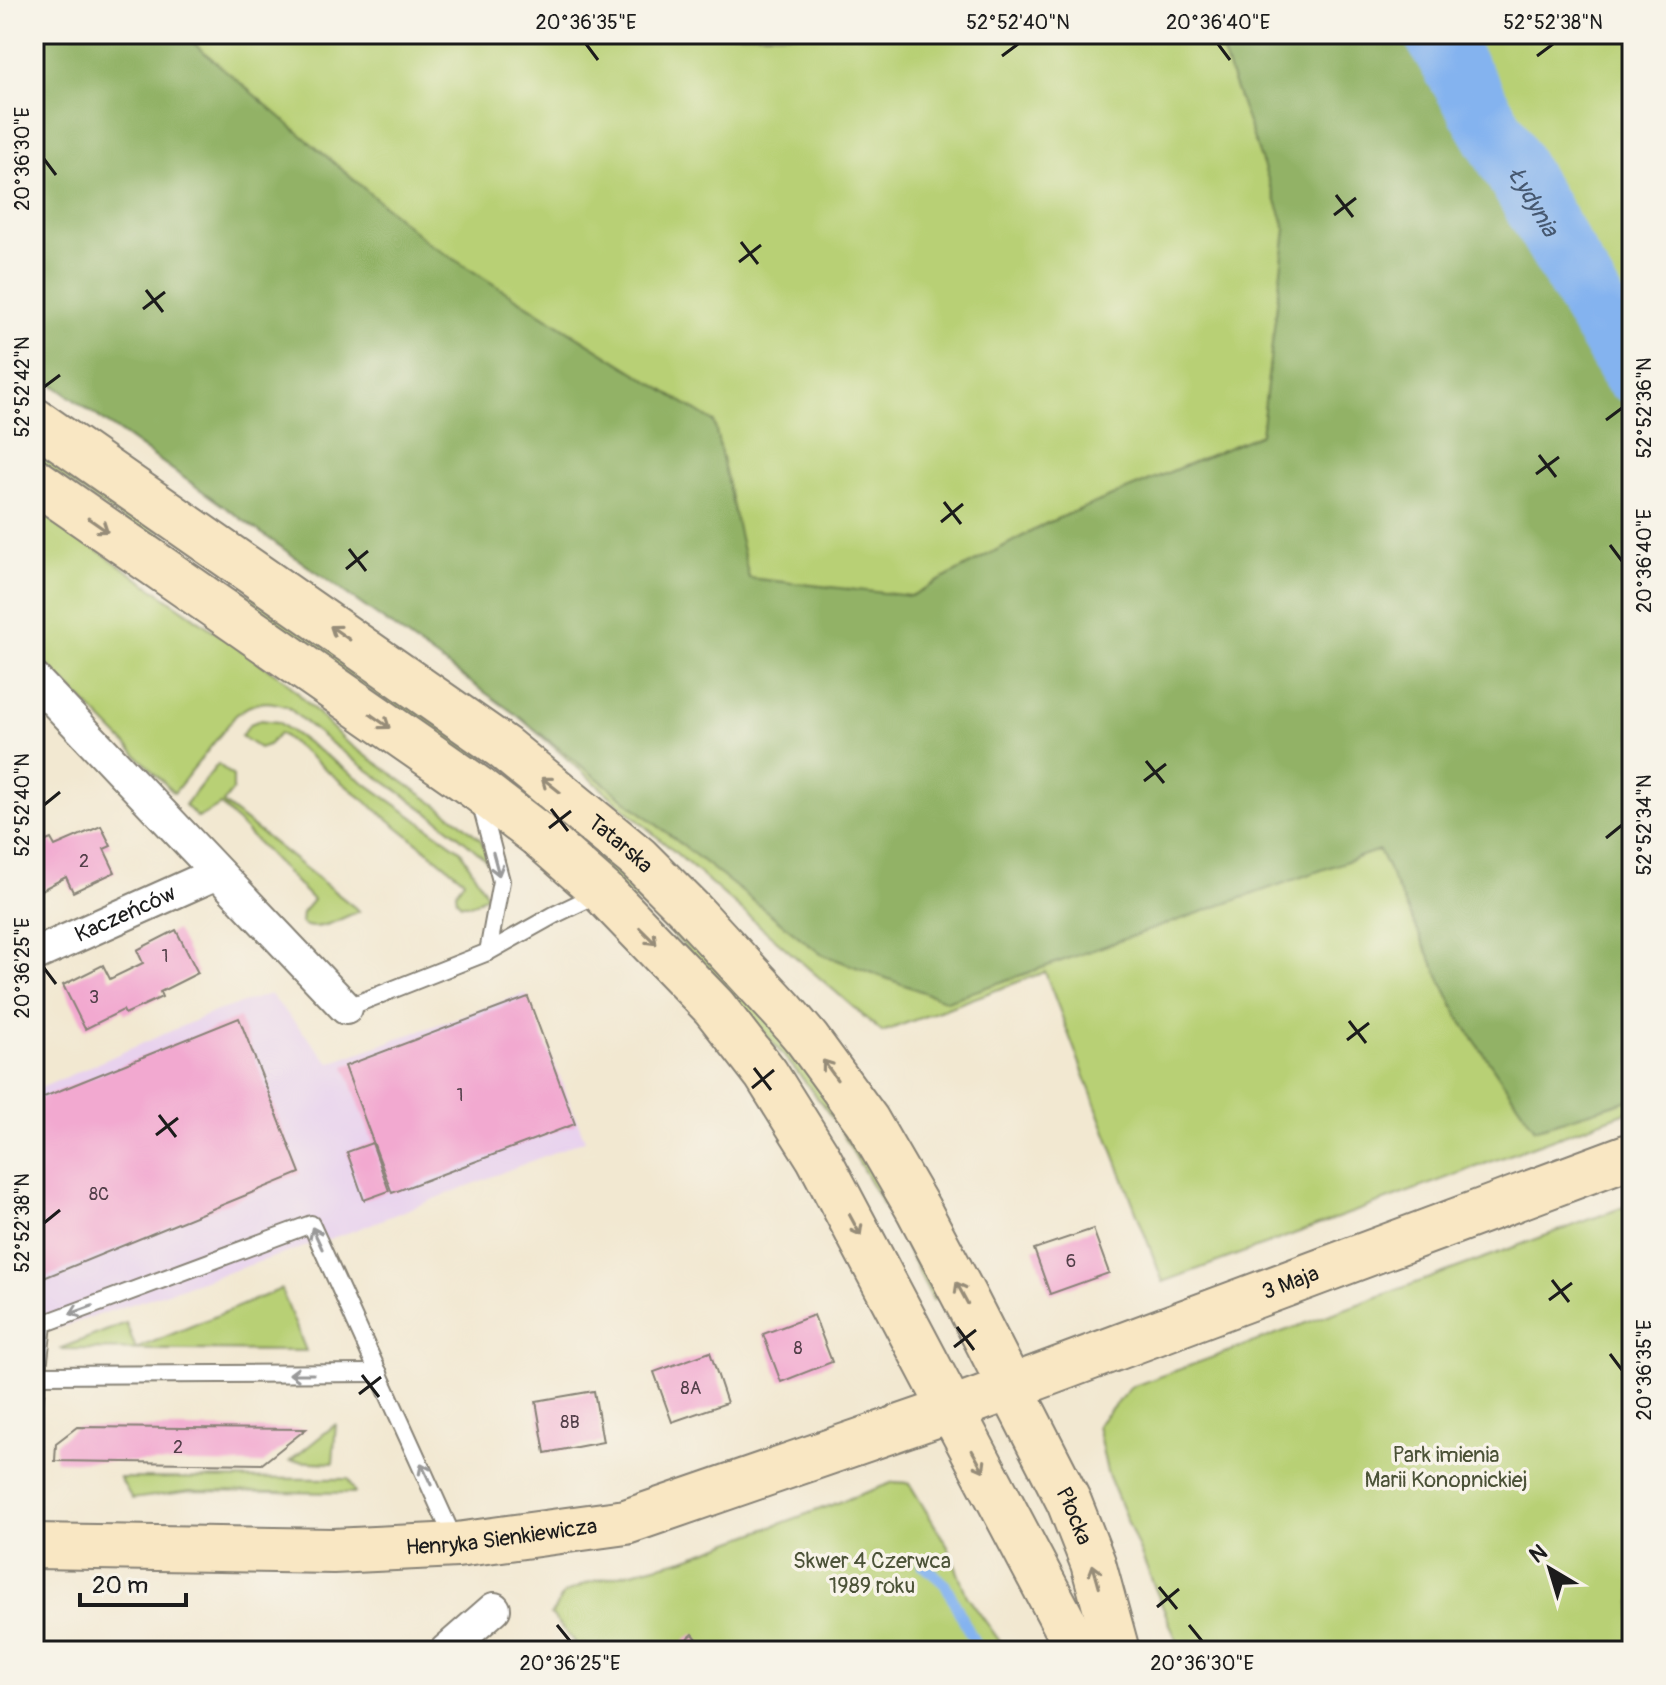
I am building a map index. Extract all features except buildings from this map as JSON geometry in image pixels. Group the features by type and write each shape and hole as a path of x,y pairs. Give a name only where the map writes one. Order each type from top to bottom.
{"main road":[{"name":"Tatarska","path":"34,420 504,748 649,869 807,1039 867,1121 918,1209 1011,1387"},
{"path":"34,480 477,788 537,834 603,892 714,1007 766,1074 818,1157 1079,1651"},
{"name":"3 Maja","path":"950,1410 1632,1155"},
{"name":"Płocka","path":"1011,1387 1069,1502 1093,1563 1117,1651"},
{"name":"Henryka Sienkiewicza","path":"34,1546 333,1551 457,1545 626,1522 950,1410"}],"street":[{"path":"34,679 346,1008"},
{"name":"Kaczeńców","path":"34,955 217,873"},
{"path":"446,1651 494,1609"}],"lane":[{"path":"477,788 501,881 488,952"},
{"path":"346,1008 488,952 603,892"},
{"path":"34,1403 43,1324 311,1224 457,1545"},
{"path":"37,1375 379,1373"}],"shaded area":[{"path":"526,993 585,1140 353,1231 34,1336 34,1091 214,1012 270,994 330,1063"}],"green space":[{"path":"34,34 1632,34 1632,1110 1163,1282 1045,972 882,1032 518,716 34,371"},
{"path":"34,34 183,34 428,243 714,422 749,578 911,596 1047,523 1261,434 1286,229 1216,34 1436,34 1632,371 1632,1099 1535,1129 1458,1016 1379,850 947,1001 821,954 518,716 34,371"},
{"path":"34,446 471,747 593,843 763,1014 839,1109 942,1296 933,1300 896,1227 837,1124 738,1002 657,918 459,752 34,458"},
{"path":"34,506 286,681 345,741 458,820 481,840 492,866 444,824 280,704 260,703 236,715 174,793 34,651"},
{"path":"260,720 278,722 460,850 487,895 473,904 461,904 456,892 464,880 280,733 268,745 259,748 241,736 250,724"},
{"path":"218,764 233,776 233,790 223,803 359,911 322,926 301,923 302,913 313,900 221,805 198,818 185,805"},
{"name":"Park imienia Marii Konopnickiej","path":"1632,1204 1632,1651 1181,1651 1107,1472 1097,1425 1131,1387"},
{"path":"281,1289 306,1351 59,1349 126,1323 136,1349"},
{"path":"336,1424 333,1463 290,1461"},
{"path":"120,1478 348,1479 355,1493 191,1491 132,1499"},
{"name":"Skwer 4 Czerwca 1989 roku","path":"894,1482 909,1483 948,1547 967,1596 1007,1651 582,1651 551,1615 564,1594 587,1583 684,1559"}],"waterway":[{"name":"Łydynia","path":"1436,34 1632,371"},
{"path":"922,1564 945,1584 979,1651"}]}
